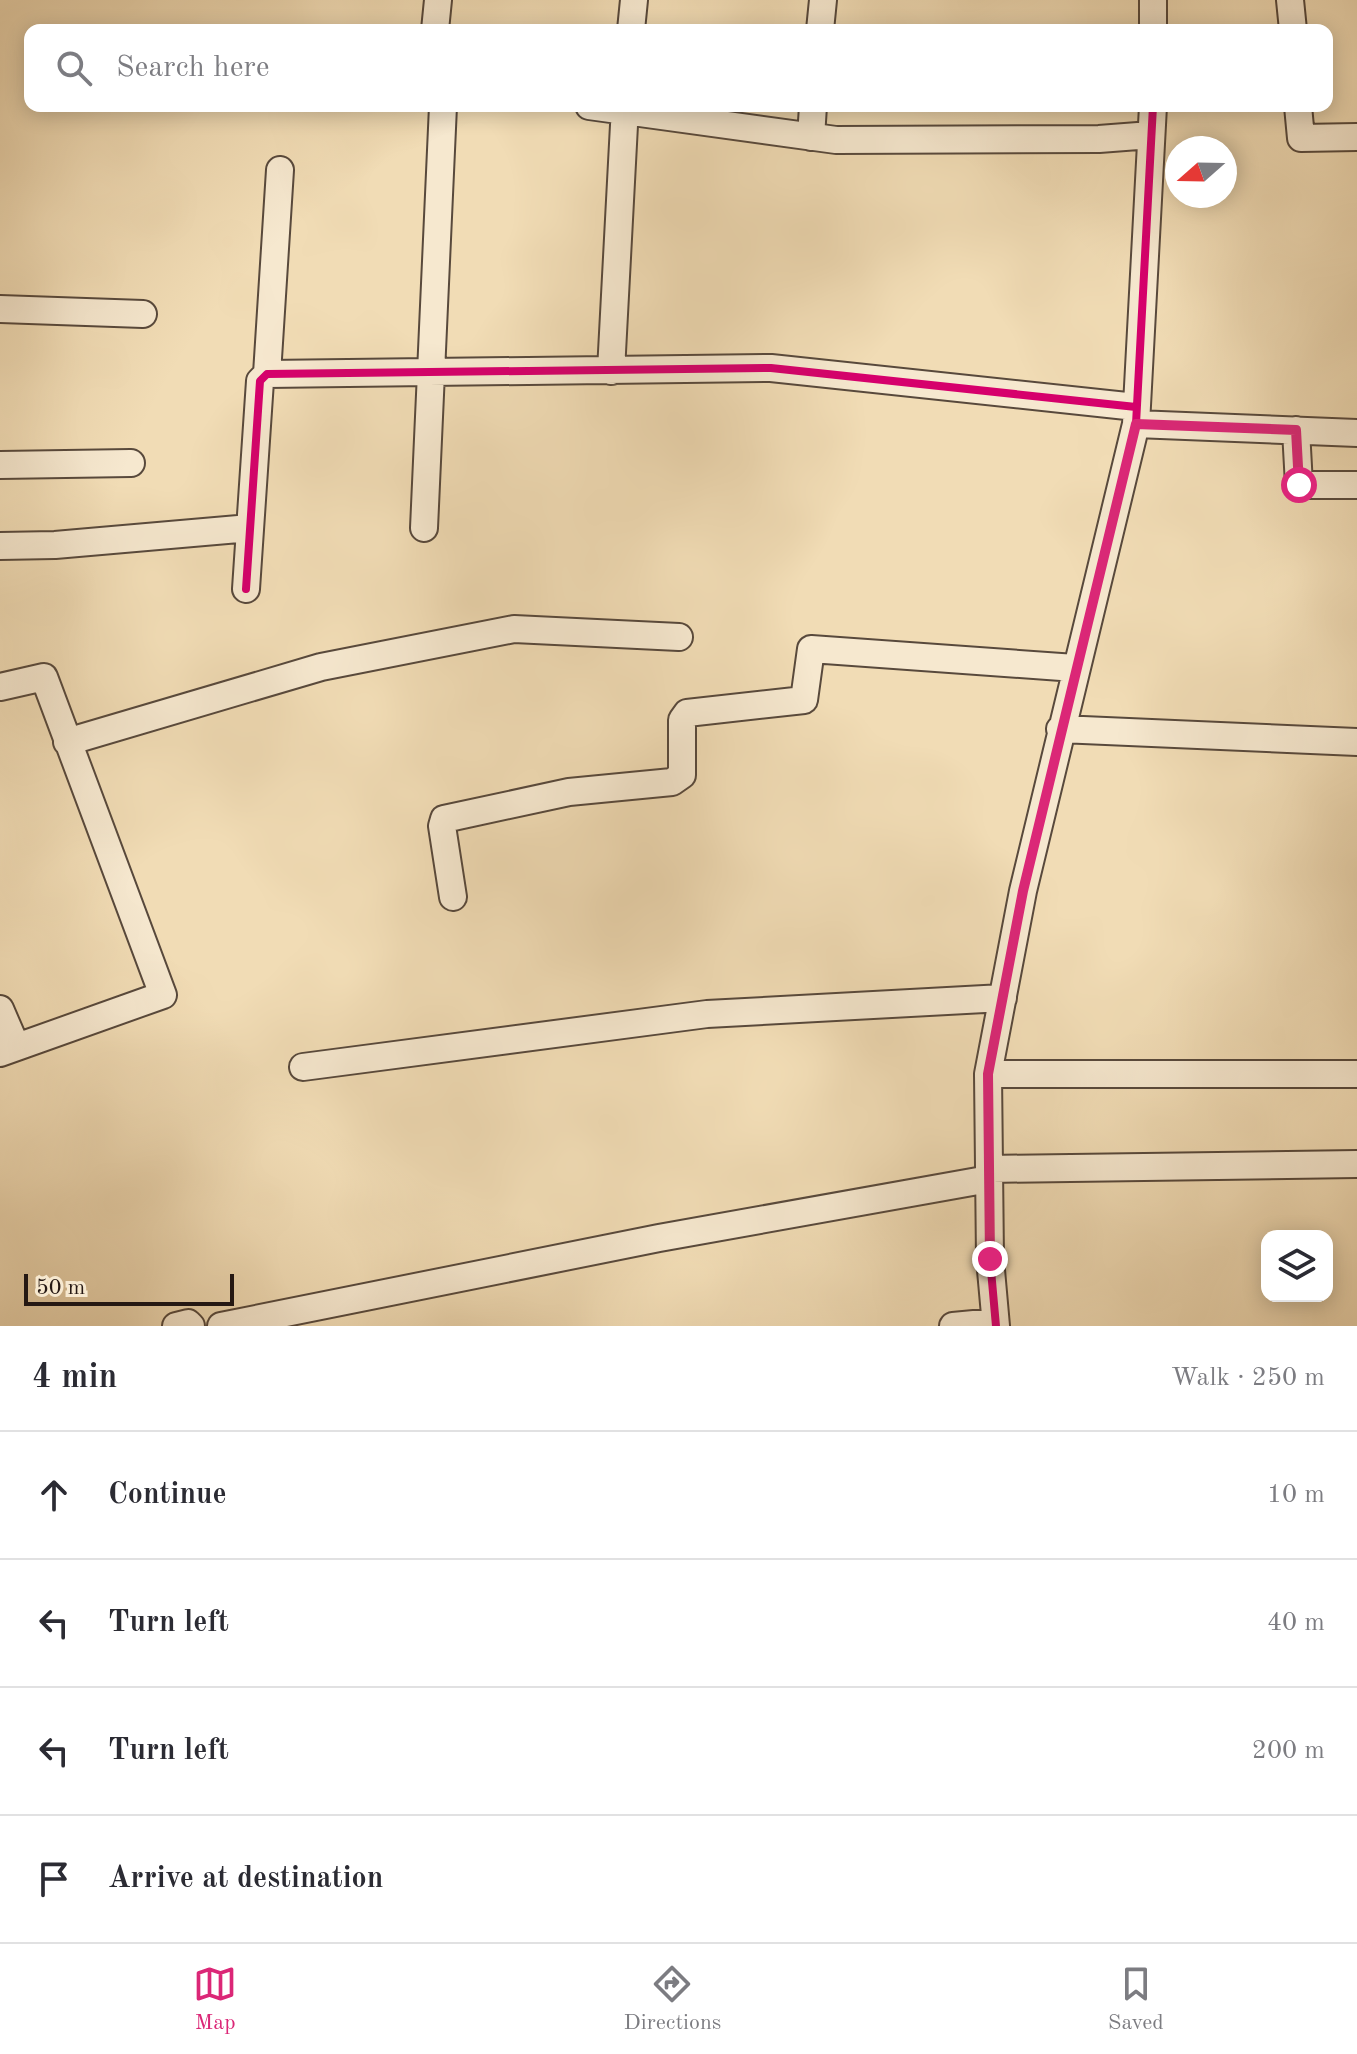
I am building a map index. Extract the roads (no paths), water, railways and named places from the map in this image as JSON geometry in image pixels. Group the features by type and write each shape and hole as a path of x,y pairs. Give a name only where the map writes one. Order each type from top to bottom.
{"street":[{"path":"436,24 438,0"},
{"path":"632,24 634,0"},
{"path":"821,24 823,0"},
{"path":"1153,0 1153,24"},
{"path":"1290,0 1292,24"},
{"path":"424,528 443,112"},
{"path":"611,371 625,112"},
{"path":"651,112 811,137 852,140 1099,139 1151,135"},
{"path":"811,137 813,112"},
{"path":"953,1326 995,1324 990,1259 988,1074 1060,729 1136,416 1153,112"},
{"path":"1299,112 1301,138 1357,137"},
{"path":"246,589 260,381 267,374 280,170"},
{"path":"0,309 143,314"},
{"path":"267,374 771,368 1136,416 1357,433"},
{"path":"1296,430 1299,485 1357,485"},
{"path":"0,465 131,463"},
{"path":"0,546 55,545 250,528"},
{"path":"67,742 321,667 514,629 679,637"},
{"path":"453,897 442,826 444,819 569,792 672,782 682,775 682,720 687,713 804,700 811,649 1075,668"},
{"path":"0,687 44,677 163,995 8,1049 0,1009"},
{"path":"1060,729 1357,742"},
{"path":"303,1067 707,1014 1003,998"},
{"path":"988,1074 1357,1074"},
{"path":"221,1326 989,1174 1357,1164"},
{"path":"176,1326 188,1323 191,1326"}]}
